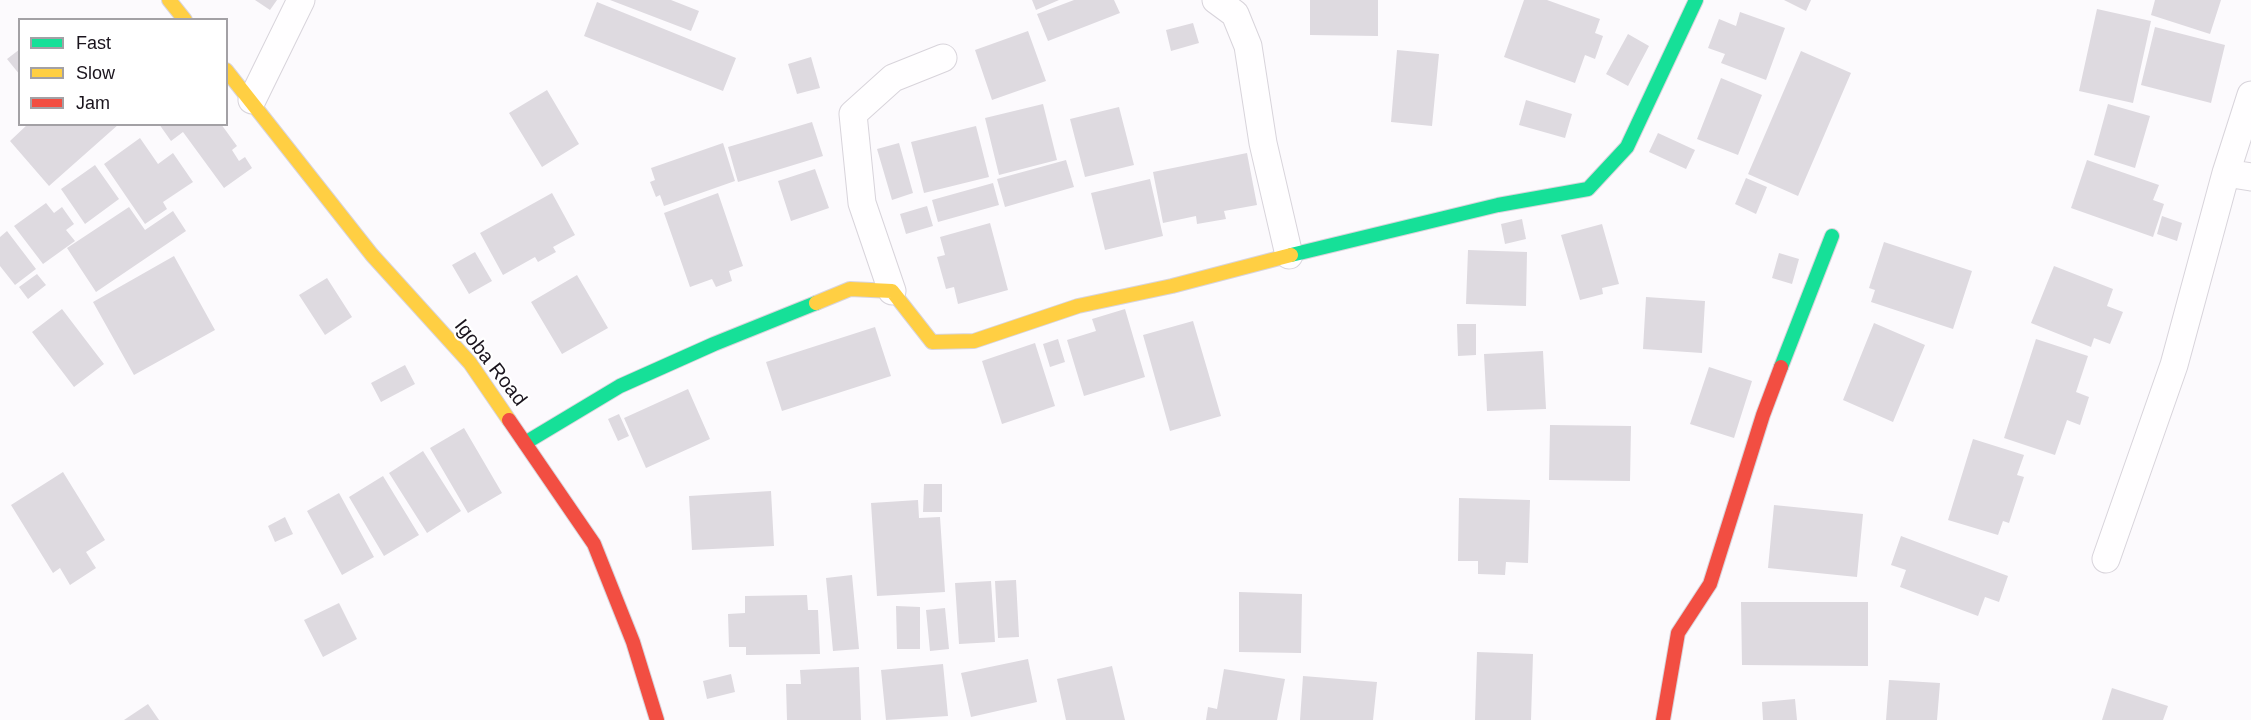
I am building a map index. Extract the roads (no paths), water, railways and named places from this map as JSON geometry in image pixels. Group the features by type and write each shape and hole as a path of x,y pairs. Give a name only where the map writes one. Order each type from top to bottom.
{"street":[{"path":"169,0 183,18"},
{"path":"252,100 301,0"},
{"path":"943,58 893,78 853,114 862,203 892,291 932,342 974,341 1078,306 1172,286 1289,255 1498,205 1588,189 1627,147 1696,0"},
{"path":"1231,5 1248,46 1263,143 1289,255"},
{"name":"Igoba Road","path":"228,72 372,255 470,363 594,544 633,642 657,720"},
{"path":"2106,559 2238,175 2251,95"},
{"path":"1663,720 1678,633 1710,584 1763,415 1832,237"},
{"path":"525,443 620,386 812,303 850,289 892,291"}]}
